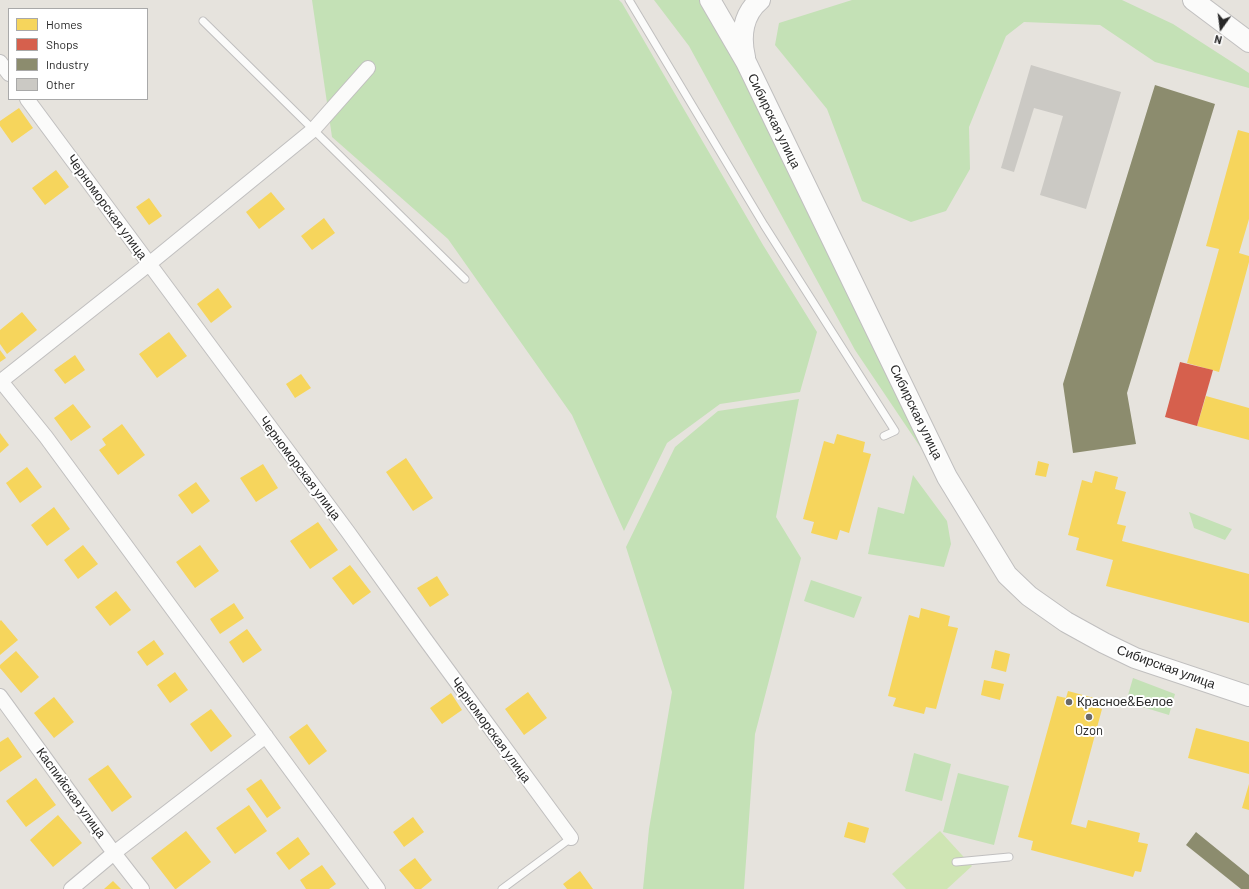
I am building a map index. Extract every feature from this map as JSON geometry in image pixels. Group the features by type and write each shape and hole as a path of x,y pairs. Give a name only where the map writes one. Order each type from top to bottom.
{"main road":[{"name":"Сибирская улица","path":"710,0 746,62 948,477 1007,575 1029,596 1060,618 1104,643 1135,658 1249,696"},
{"path":"746,62 743,48 744,24 748,14 760,0"},
{"path":"1194,2 1249,42"}],"street":[{"path":"0,62 8,73"},
{"path":"368,68 313,130 149,264 0,381 46,437 378,889"},
{"name":"Черноморская улица","path":"28,100 348,532 571,838"},
{"name":"Каспийская улица","path":"0,696 114,853 142,889"},
{"path":"71,889 114,853 266,736"}],"lane":[{"path":"629,0 764,225 895,431 884,436"},
{"path":"203,21 464,280"},
{"path":"502,889 571,838"},
{"path":"956,862 1009,857"}],"green space":[{"path":"312,0 619,0 763,245 817,332 800,392 720,404 667,443 624,531 572,415 448,239 332,137"},
{"path":"654,0 702,0 726,38 929,460 855,350 689,46"},
{"path":"852,0 1122,0 1173,24 1249,73 1249,88 1155,62 1100,25 1024,22 1006,36 969,127 970,169 946,211 911,222 862,201 827,109 775,45 779,23"},
{"path":"799,399 776,517 801,558 755,734 744,889 643,889 649,829 672,692 626,547 675,447 718,411"},
{"path":"913,475 947,521 951,544 944,567 868,554 878,507 904,514"},
{"path":"1189,512 1232,529 1225,540 1194,528"},
{"path":"811,580 862,597 854,618 804,601"},
{"path":"1133,678 1175,694 1169,715 1126,702"},
{"path":"914,753 951,764 942,801 905,791"},
{"path":"958,773 1009,786 994,845 943,832"},
{"path":"940,831 972,866 947,889 906,889 892,874"}],"building: Homes":[{"path":"19,108 33,128 12,143 0,126 0,121"},
{"path":"1238,130 1249,133 1249,219 1239,253 1249,256 1249,262 1219,372 1187,363 1219,249 1206,246"},
{"path":"56,170 69,187 45,205 32,188"},
{"path":"271,192 285,209 259,229 246,212"},
{"path":"149,198 162,216 149,225 136,207"},
{"path":"324,218 335,233 312,250 301,236"},
{"path":"218,288 232,307 211,323 197,304"},
{"path":"22,312 37,330 7,354 0,344 0,330"},
{"path":"169,332 187,356 157,378 139,354"},
{"path":"0,350 6,358 0,362"},
{"path":"75,355 85,370 65,384 54,370"},
{"path":"301,374 311,388 295,398 286,384"},
{"path":"1206,396 1249,408 1249,440 1197,426"},
{"path":"73,404 91,427 71,441 54,418"},
{"path":"122,424 145,455 118,475 99,450 106,445 102,439"},
{"path":"0,433 9,445 0,453"},
{"path":"837,434 865,442 863,452 871,454 849,533 840,530 837,540 811,533 814,522 803,519 824,441 834,444"},
{"path":"406,458 433,498 413,511 386,472"},
{"path":"1038,461 1049,464 1046,477 1035,475"},
{"path":"263,464 278,488 256,502 240,478"},
{"path":"27,467 42,487 20,503 6,483"},
{"path":"1095,471 1118,477 1115,489 1126,492 1117,524 1126,526 1122,541 1249,574 1249,623 1106,586 1113,560 1076,550 1079,538 1068,535 1082,480 1092,483"},
{"path":"196,482 210,501 192,514 178,495"},
{"path":"54,507 70,529 47,546 31,525"},
{"path":"318,522 338,550 310,569 290,541"},
{"path":"83,545 98,564 78,579 64,560"},
{"path":"200,545 219,571 195,588 176,562"},
{"path":"350,565 371,592 353,605 332,578"},
{"path":"437,576 449,595 430,607 417,588"},
{"path":"116,591 131,610 110,626 95,607"},
{"path":"234,603 244,618 220,634 210,619"},
{"path":"921,608 950,616 948,626 958,628 936,709 926,707 924,714 893,706 896,698 888,696 909,615 919,618"},
{"path":"1,620 18,640 0,655 0,621"},
{"path":"247,629 262,650 243,663 229,642"},
{"path":"154,640 164,654 147,666 137,652"},
{"path":"995,650 1010,654 1006,672 991,668"},
{"path":"16,651 39,677 21,693 0,668 0,665"},
{"path":"175,672 188,690 170,703 157,685"},
{"path":"984,680 1004,684 1000,700 981,695"},
{"path":"1068,691 1094,698 1091,706 1102,709 1071,824 1086,828 1088,820 1140,833 1138,842 1148,844 1141,872 1135,871 1133,877 1031,850 1033,841 1018,837 1057,696 1066,698"},
{"path":"528,692 547,718 524,735 505,709"},
{"path":"451,693 462,710 442,724 430,708"},
{"path":"54,697 74,722 54,738 34,713"},
{"path":"211,709 232,736 211,752 190,724"},
{"path":"307,724 327,751 309,765 289,737"},
{"path":"1196,728 1249,742 1249,774 1188,758"},
{"path":"8,737 22,757 0,772 0,742"},
{"path":"108,765 132,797 112,812 88,779"},
{"path":"36,778 56,805 26,827 6,801"},
{"path":"261,779 281,808 267,818 246,789"},
{"path":"1249,784 1249,810 1242,808"},
{"path":"249,805 267,831 235,854 216,828"},
{"path":"58,815 82,843 53,867 30,840"},
{"path":"413,817 424,832 404,847 393,832"},
{"path":"848,822 869,828 865,843 844,837"},
{"path":"186,831 211,862 175,889 151,858"},
{"path":"298,837 310,854 289,870 276,853"},
{"path":"415,858 432,880 421,889 415,889 399,870"},
{"path":"322,865 336,884 329,889 306,889 300,880"},
{"path":"580,871 593,889 567,889 563,884"},
{"path":"113,881 121,889 104,889"}],"building: Shops":[{"path":"1180,362 1213,370 1197,426 1165,417"}],"building: Industry":[{"path":"1155,85 1215,104 1127,393 1136,444 1073,453 1063,384"},
{"path":"1196,832 1249,875 1249,889 1241,889 1186,845"}],"building: Other":[{"path":"1031,65 1121,92 1086,209 1040,195 1063,116 1034,108 1014,172 1001,168"}],"place":[{"name":"Красное&Белое","path":"1069,702"},
{"name":"Ozon","path":"1089,717"}]}
